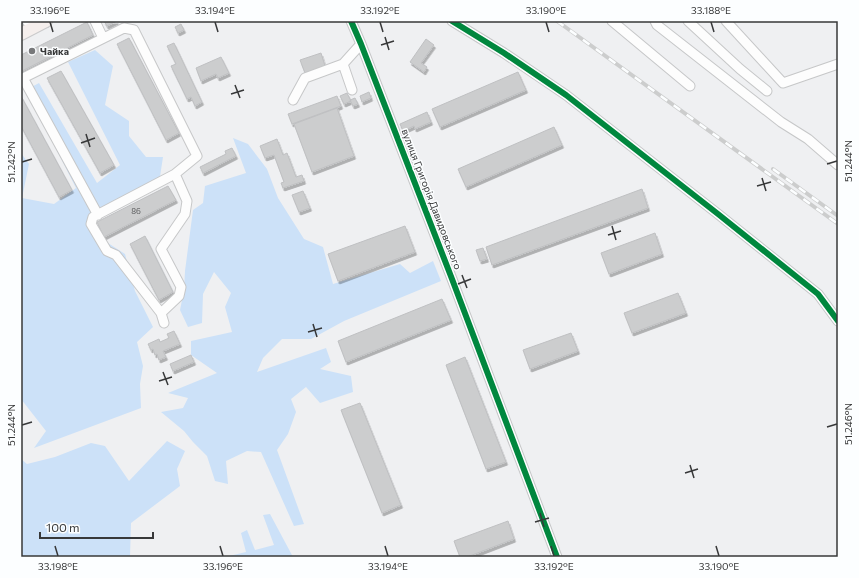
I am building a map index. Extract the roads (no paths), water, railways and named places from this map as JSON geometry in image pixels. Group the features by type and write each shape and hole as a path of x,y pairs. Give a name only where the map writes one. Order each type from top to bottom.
{"main road":[{"path":"27,28 46,21"}],"street":[{"path":"95,21 103,38"},
{"name":"вулиця Григорія Давидовського","path":"351,21 450,272 557,557"},
{"path":"452,21 504,53 572,100 818,294 838,321"},
{"path":"612,21 690,86"},
{"path":"655,21 657,25 734,86 781,122 808,139 838,165"},
{"path":"688,21 740,69 767,91"},
{"path":"726,21 783,83 838,64"},
{"path":"98,215 22,78 124,28 134,30 197,156 175,174 98,215 93,217 90,224 107,251 116,255 161,313 164,323"},
{"path":"293,100 305,78 343,64 361,44"},
{"path":"343,64 352,90"},
{"path":"161,313 179,296 181,287 161,249 185,214 187,201 175,174"}],"railway":[{"path":"557,21 838,224"},
{"path":"773,169 838,216"}],"place":[{"name":"Чайка","path":"32,51"}]}
